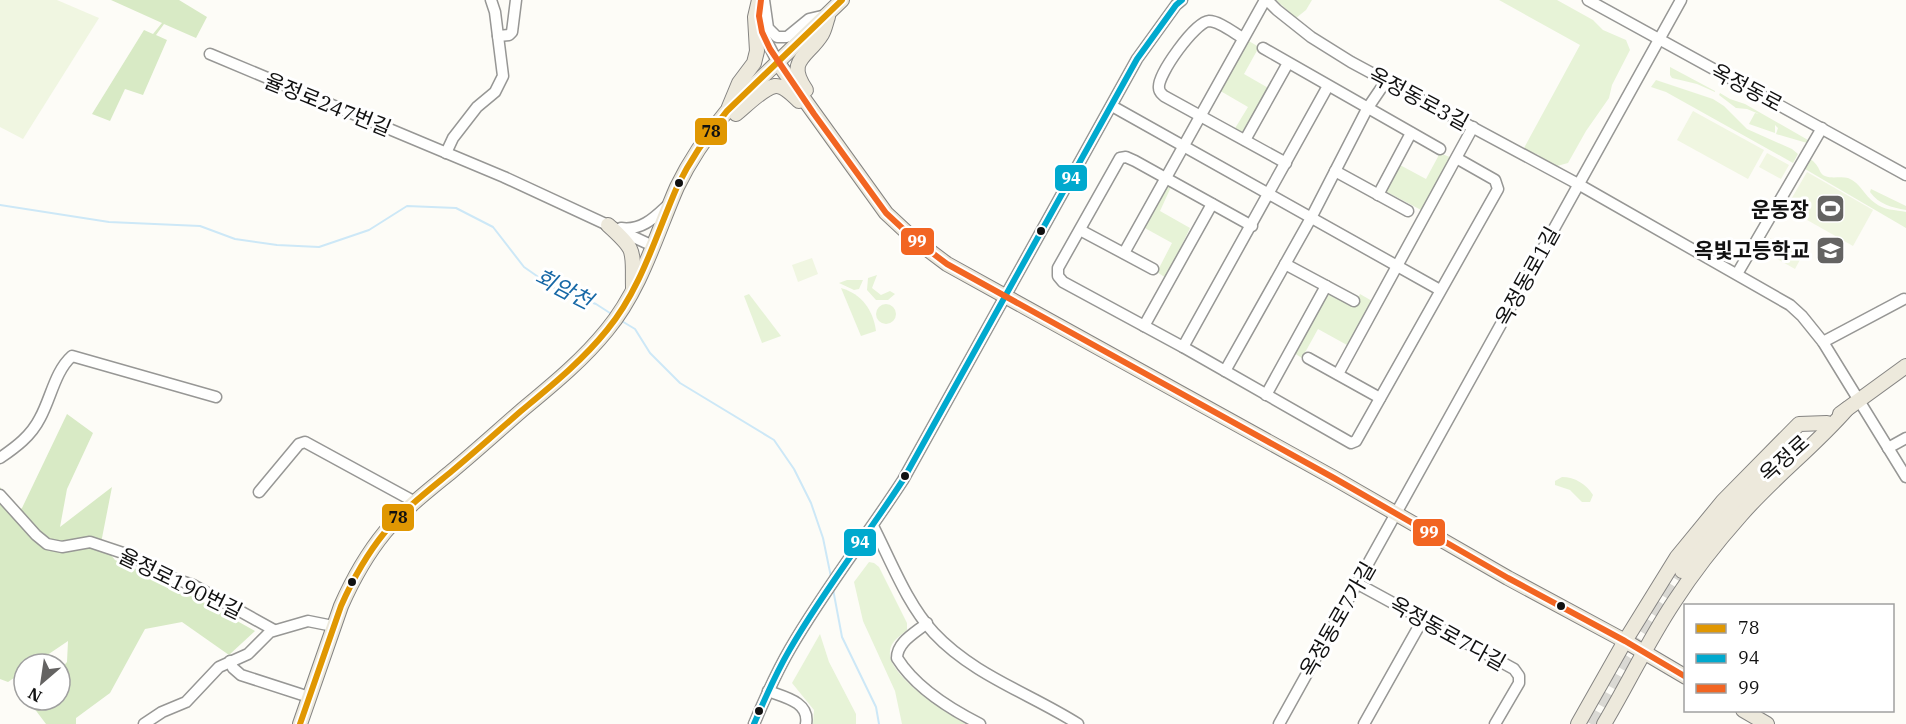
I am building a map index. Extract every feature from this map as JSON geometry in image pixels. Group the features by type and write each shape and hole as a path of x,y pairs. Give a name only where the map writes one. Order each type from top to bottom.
{"main road":[{"path":"728,111 739,83 754,63 757,51 755,17 761,0"},
{"path":"300,724 333,626 348,591 374,547 386,531 415,502 553,385 588,352 609,328 633,289 686,170 714,127 842,0"},
{"path":"814,114 807,92 798,79 796,70 799,61 822,34 830,14"},
{"path":"778,63 886,213 915,240 947,264 1684,676"},
{"path":"714,127 735,116 761,93 775,86 783,88 814,114"},
{"path":"608,225 625,240 633,251 633,289"},
{"name":"옥정로","path":"1682,571 1711,530 1763,476 1814,432 1906,366"},
{"path":"1606,720 1682,591 1742,514 1790,464 1826,433 1852,404"},
{"path":"1578,724 1624,641 1677,557 1723,501 1799,424 1827,423"},
{"path":"1663,579 1664,591 1672,594 1682,591"},
{"path":"1586,710 1594,703 1602,703 1605,706 1606,720"},
{"path":"1745,712 1767,724"}],"street":[{"path":"446,153 453,138 477,107 495,92 502,79 503,70 495,12 491,0"},
{"path":"498,36 509,35 512,32 516,0"},
{"path":"761,0 768,28 777,37 787,37 809,19 830,14"},
{"path":"761,0 759,16 762,32 778,63"},
{"path":"754,724 768,691 803,626 903,480 1137,59 1182,0"},
{"path":"1124,253 1266,0"},
{"name":"옥정동로3길","path":"1266,0 1311,37 1386,81 1578,184 1790,305 1823,342 1852,404 1888,448 1906,477"},
{"name":"옥정동로","path":"1588,0 1906,175"},
{"name":"옥정동로1길","path":"1397,514 1681,0"},
{"path":"1243,38 1215,23 1209,21 1202,24 1187,38 1162,74 1158,86 1160,92 1286,163"},
{"path":"1263,48 1440,149"},
{"name":"율정로247번길","path":"210,54 504,177 653,246"},
{"path":"1245,140 1288,63"},
{"path":"1225,371 1311,218 1367,109 1386,81"},
{"path":"1183,347 1328,86"},
{"path":"1112,106 1440,290"},
{"path":"1338,374 1458,159 1473,127"},
{"path":"1737,274 1822,128"},
{"path":"1378,195 1411,133"},
{"path":"1252,226 1135,160 1120,158 1058,268 1058,276 1063,282 1183,347 1351,443 1356,441 1498,189 1498,184 1489,175 1458,159"},
{"path":"1335,171 1408,211"},
{"path":"608,225 628,229 636,228 652,220 672,202"},
{"path":"1144,326 1212,204"},
{"path":"1080,230 1153,269"},
{"path":"1285,264 1354,301"},
{"path":"1266,394 1326,286"},
{"path":"1823,342 1905,298"},
{"path":"0,458 21,443 39,420 64,363 72,356 216,397"},
{"path":"1308,358 1380,398"},
{"path":"1888,448 1906,438"},
{"path":"260,492 299,444 304,442 415,502"},
{"name":"율정로190번길","path":"0,495 36,536 47,544 62,547 90,542 135,557 157,573 193,585 274,630"},
{"name":"옥정동로7가길","path":"1279,724 1397,514"},
{"path":"873,526 910,598 927,623 948,647 964,659 1077,724"},
{"name":"옥정동로7다길","path":"1358,584 1518,673 1519,683 1495,724"},
{"path":"1364,724 1423,619"},
{"path":"144,724 162,712 186,702 212,674 230,661 248,654 274,630 308,621 333,626"},
{"path":"927,623 901,644 897,658 924,687 962,715 980,724"},
{"path":"230,661 233,668 241,675 309,697"},
{"path":"768,691 800,705 807,714 806,724"}],"green space":[{"path":"0,0 57,0 99,18 23,139 0,127"},
{"path":"111,0 179,0 207,17 196,38 164,24 156,35 167,40 143,95 125,89 110,121 92,114 144,30 153,34 162,23"},
{"path":"1276,0 1312,0 1306,10 1296,18"},
{"path":"1499,0 1557,0 1593,20 1603,30 1626,40 1630,50 1612,85 1609,98 1586,131 1568,163 1557,166 1524,148 1580,45"},
{"path":"1247,40 1259,47 1244,74 1270,89 1244,136 1234,130 1248,107 1217,89"},
{"path":"1670,67 1715,92 1697,84 1672,78"},
{"path":"1656,80 1713,99 1724,106 1747,129 1792,149 1798,154 1793,163 1666,92 1651,87"},
{"path":"1720,93 1745,104 1808,140 1807,143 1776,134 1778,128 1775,125 1775,133 1749,124 1755,113 1759,114 1747,109 1736,108 1719,95"},
{"name":"운동장","path":"1693,111 1764,150 1748,179 1677,140"},
{"path":"1440,153 1452,158 1421,210 1385,191 1400,165 1426,179"},
{"path":"1767,153 1789,165 1781,179 1759,167"},
{"path":"1810,159 1825,176 1848,178 1878,205 1906,212 1906,228 1805,169"},
{"name":"운동장","path":"1807,172 1873,210 1853,246 1786,208"},
{"path":"1166,183 1171,187 1160,211 1190,228 1166,278 1157,272 1172,243 1143,227"},
{"path":"1871,189 1906,206 1906,210 1882,203 1870,192"},
{"path":"1770,238 1802,256 1795,269 1763,251"},
{"path":"812,258 818,274 798,282 792,265"},
{"path":"877,275 872,288 881,295 890,291 895,294 888,300 876,300 867,290 868,278"},
{"path":"847,280 863,280 859,289 854,290 839,283"},
{"path":"841,288 861,299 872,316 876,331 861,336"},
{"path":"1328,292 1354,306 1360,294 1372,301 1347,345 1318,329 1302,358 1294,353"},
{"path":"749,294 781,336 762,343 744,296"},
{"path":"886,304 893,307 896,314 893,321 886,324 879,321 876,314 879,307"},
{"path":"67,414 93,433 67,489 60,527 112,487 101,543 115,560 171,584 255,631 229,655 182,622 145,629 110,693 76,718 76,724 46,724 37,712 72,712 72,652 67,652 68,641 52,652 12,652 12,679 8,682 0,679 0,487 17,512 22,508"},
{"path":"1562,477 1576,480 1587,488 1593,495 1590,502 1582,502 1570,490 1555,485 1555,481"},
{"path":"869,562 879,567 907,623 907,630 891,647 891,661 920,693 966,724 902,724 895,691 863,621 854,582"},
{"path":"820,634 829,662 856,714 856,724 813,724 814,710 792,683"}],"waterway":[{"name":"회암천","path":"0,205 109,222 200,226 235,239 277,245 319,247 369,230 407,206 456,208 493,227 524,267 557,290 596,304 613,315"},
{"name":"회암천","path":"620,320 635,329 650,353 680,383 774,440 794,469 811,503 823,538 831,577"},
{"name":"회암천","path":"833,589 842,637 876,707 879,724"}],"tunnel":[{"path":"1591,724 1622,667 1682,571"}],"transit line":[{"name":"99","path":"761,0 759,16 762,32 770,49 814,114 886,213 915,240 947,264 1334,478 1684,676"},
{"name":"78","path":"300,724 341,606 360,568 378,540 408,508 577,363 607,330 639,279 677,187 706,138 727,111 842,0"},
{"name":"94","path":"754,724 780,667 803,627 903,480 1137,59 1182,0"}],"place":[{"name":"운동장","path":"1830,209"},
{"name":"옥빛고등학교","path":"1831,250"}]}
